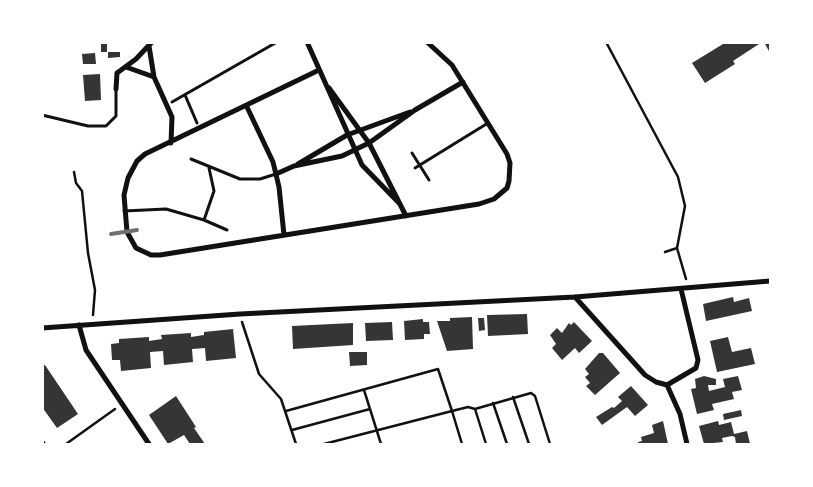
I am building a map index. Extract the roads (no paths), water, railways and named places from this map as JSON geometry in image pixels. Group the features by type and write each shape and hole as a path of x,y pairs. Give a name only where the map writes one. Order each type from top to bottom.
{"street":[{"path":"306,42 347,135 362,164 399,204"},
{"path":"319,70 200,130 145,154 131,170 125,185 124,211 128,238 136,248 151,255 284,236 487,202 502,193 509,181 510,163 507,154 452,65 427,42"},
{"path":"116,89 117,73 150,44"},
{"path":"150,44 154,77 169,104 172,117 171,143"},
{"path":"126,67 154,77"},
{"path":"294,166 342,156 355,150 369,143 415,110 463,82"},
{"path":"326,84 361,129 406,216"},
{"path":"247,107 273,162 284,236"},
{"path":"276,174 294,166 347,135 415,110"},
{"path":"197,123 200,130"},
{"path":"42,328 240,314 575,297 770,281"},
{"path":"575,297 645,375 656,382 667,385 696,368 698,360 681,289"},
{"path":"79,324 86,350 149,444"},
{"path":"667,385 680,414 687,444"}],"lane":[{"path":"169,104 277,42"},
{"path":"42,115 97,127 112,122 116,110 116,89"},
{"path":"185,95 197,123"},
{"path":"415,168 488,123"},
{"path":"412,153 429,180"},
{"path":"191,159 231,177 248,180 276,174"},
{"path":"204,220 214,191 209,168"},
{"path":"124,211 166,209 204,220 227,230"}],"railway":[{"path":"111,234 137,230"}]}
